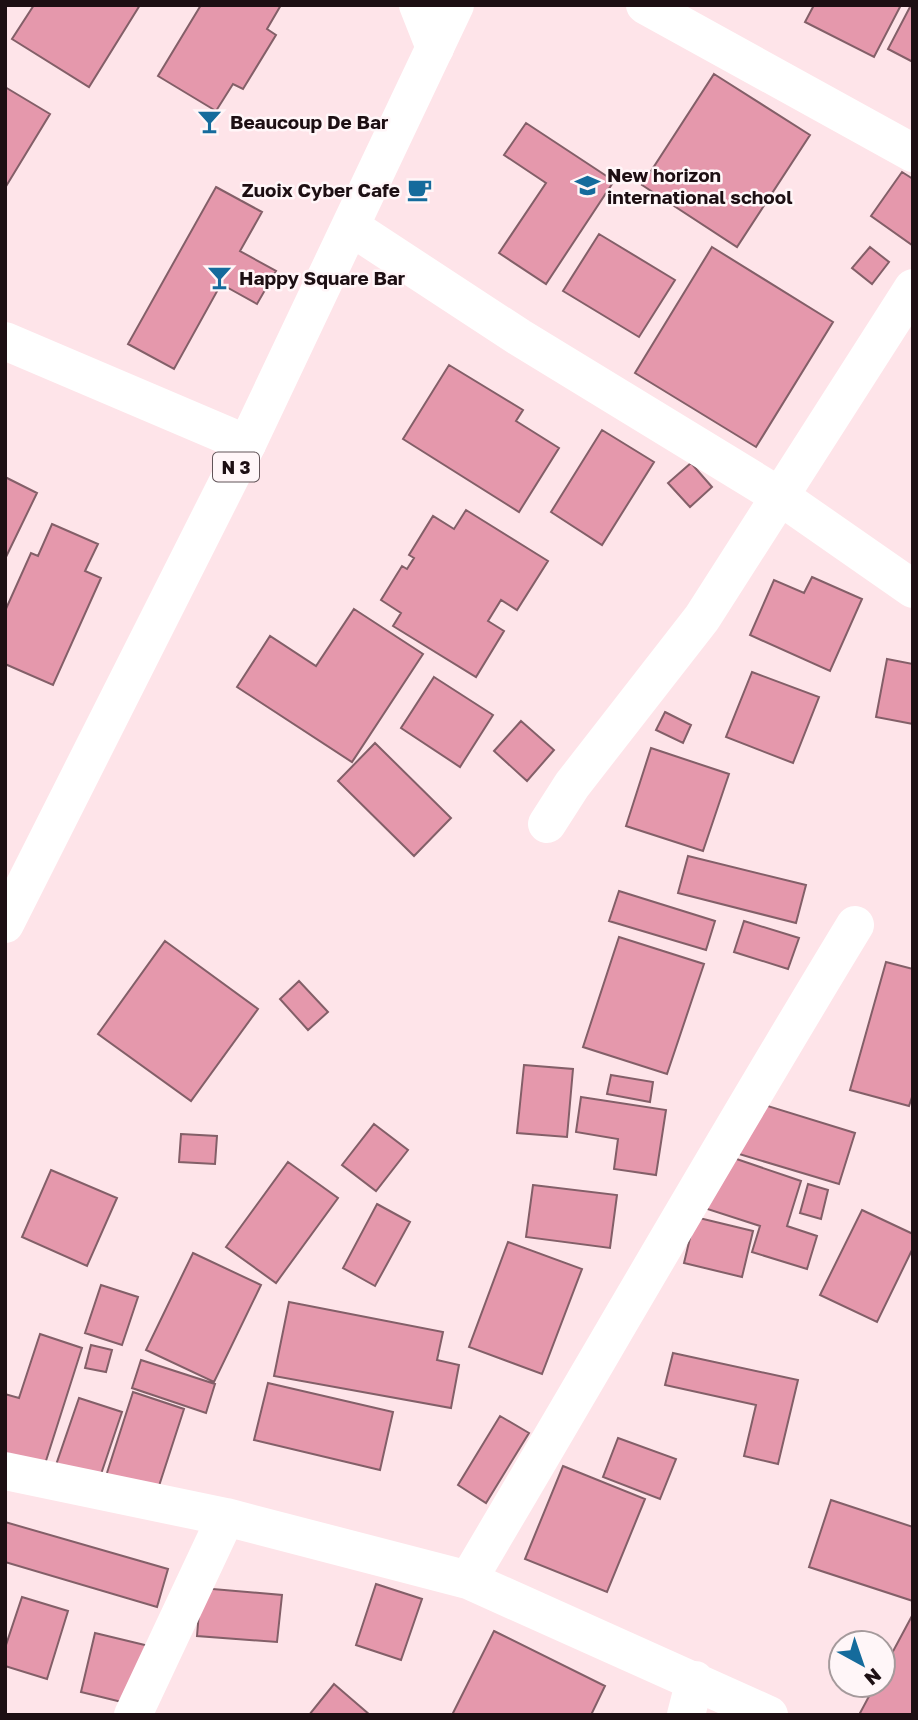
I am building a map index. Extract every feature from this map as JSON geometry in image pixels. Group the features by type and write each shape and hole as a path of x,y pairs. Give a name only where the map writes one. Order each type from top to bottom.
{"main road":[{"path":"418,5 435,48"},
{"name":"N 3","path":"5,924 247,444 455,5"},
{"path":"645,5 913,153"},
{"path":"351,227 519,337 781,497 913,589"},
{"path":"547,824 572,785 702,618 913,288"},
{"path":"5,341 247,444"},
{"path":"468,1580 652,1269 740,1114 855,925"},
{"path":"5,1471 226,1517 468,1580 691,1698 769,1715"},
{"path":"133,1715 226,1517"}],"building":[{"path":"34,5 140,5 89,87 12,39"},
{"path":"201,5 281,5 267,29 276,35 243,89 233,84 216,111 158,76"},
{"path":"814,5 901,5 874,57 805,22"},
{"path":"913,5 913,62 888,49"},
{"path":"714,74 810,135 737,247 642,185"},
{"path":"5,87 50,114 5,188"},
{"path":"526,123 614,181 546,284 499,253 546,183 504,155"},
{"path":"902,172 913,179 912,245 871,216"},
{"name":"Happy Square Bar","path":"216,187 262,212 240,251 276,271 257,304 221,284 174,369 128,344"},
{"path":"599,234 675,280 639,337 563,291"},
{"path":"712,247 833,322 756,447 635,373"},
{"path":"870,247 889,262 872,284 852,268"},
{"path":"449,365 523,410 516,421 559,448 519,512 403,439"},
{"path":"602,430 654,462 602,545 551,512"},
{"path":"691,463 712,487 690,507 668,483"},
{"path":"5,477 37,493 5,559"},
{"path":"466,510 548,561 517,610 501,600 488,621 504,631 476,677 393,626 401,613 381,600 402,566 407,569 414,558 409,555 433,516 454,529"},
{"path":"52,524 98,544 85,571 101,578 53,685 5,664 5,611 31,553 38,556"},
{"path":"812,577 862,599 830,671 750,635 774,580 804,593"},
{"path":"354,609 423,654 352,762 237,687 270,636 316,666"},
{"path":"887,659 913,664 913,724 876,717"},
{"path":"752,672 819,697 793,763 726,737"},
{"path":"434,677 493,715 460,767 401,728"},
{"path":"665,712 691,725 683,743 656,730"},
{"path":"521,721 554,750 527,781 494,751"},
{"path":"375,743 451,818 414,856 338,781"},
{"path":"651,748 729,774 703,851 626,826"},
{"path":"688,856 806,885 796,923 678,893"},
{"path":"619,891 715,921 706,950 609,921"},
{"path":"744,921 799,938 788,969 734,952"},
{"path":"619,937 704,964 667,1074 583,1047"},
{"path":"165,941 258,1009 191,1101 98,1034"},
{"path":"886,962 913,969 913,1094 909,1106 850,1090"},
{"path":"299,981 328,1012 308,1030 280,999"},
{"path":"524,1065 573,1069 567,1137 517,1133"},
{"path":"611,1075 653,1082 650,1102 607,1094"},
{"path":"581,1097 666,1110 656,1175 614,1169 618,1139 576,1132"},
{"path":"742,1098 855,1133 839,1184 726,1150"},
{"path":"374,1124 408,1150 376,1191 342,1165"},
{"path":"181,1134 217,1136 215,1164 179,1162"},
{"path":"719,1153 801,1181 787,1226 817,1236 807,1269 752,1252 760,1226 698,1206"},
{"path":"288,1162 338,1198 276,1283 226,1247"},
{"path":"51,1170 117,1198 87,1266 22,1237"},
{"path":"808,1184 828,1190 821,1219 800,1213"},
{"path":"533,1185 617,1195 610,1248 526,1237"},
{"path":"377,1204 410,1222 375,1286 343,1268"},
{"path":"862,1210 913,1234 913,1248 877,1322 820,1295"},
{"path":"695,1217 753,1231 742,1277 684,1263"},
{"path":"508,1242 582,1269 542,1374 469,1347"},
{"path":"193,1253 261,1285 214,1382 146,1350"},
{"path":"101,1285 138,1297 122,1345 85,1333"},
{"path":"289,1302 443,1332 437,1360 459,1365 451,1408 274,1376"},
{"path":"40,1334 82,1348 44,1467 5,1455 5,1394 19,1398"},
{"path":"91,1345 112,1350 106,1372 85,1368"},
{"path":"673,1353 798,1380 778,1464 744,1456 756,1405 665,1385"},
{"path":"141,1360 215,1384 206,1413 132,1388"},
{"path":"268,1383 393,1412 380,1470 254,1440"},
{"path":"133,1392 184,1409 157,1492 106,1476"},
{"path":"79,1398 122,1412 99,1480 56,1465"},
{"path":"500,1416 529,1433 486,1503 458,1485"},
{"path":"618,1438 676,1459 660,1499 603,1477"},
{"path":"563,1466 645,1499 607,1592 525,1559"},
{"path":"831,1500 913,1527 913,1601 809,1567"},
{"path":"5,1522 168,1569 157,1607 5,1562"},
{"path":"376,1584 422,1599 401,1660 356,1645"},
{"path":"201,1588 282,1595 277,1642 197,1636"},
{"path":"22,1597 68,1611 47,1679 5,1666 5,1648"},
{"path":"913,1614 913,1715 859,1715 868,1699 897,1699 897,1644"},
{"path":"494,1631 605,1686 591,1715 452,1715"},
{"path":"95,1633 149,1646 134,1705 81,1692"},
{"path":"334,1684 370,1715 309,1715"}],"place":[{"name":"Beaucoup De Bar","path":"210,121"},
{"name":"New horizon international school","path":"587,185"},
{"name":"Zuoix Cyber Cafe","path":"420,189"},
{"name":"Happy Square Bar","path":"219,277"}]}
